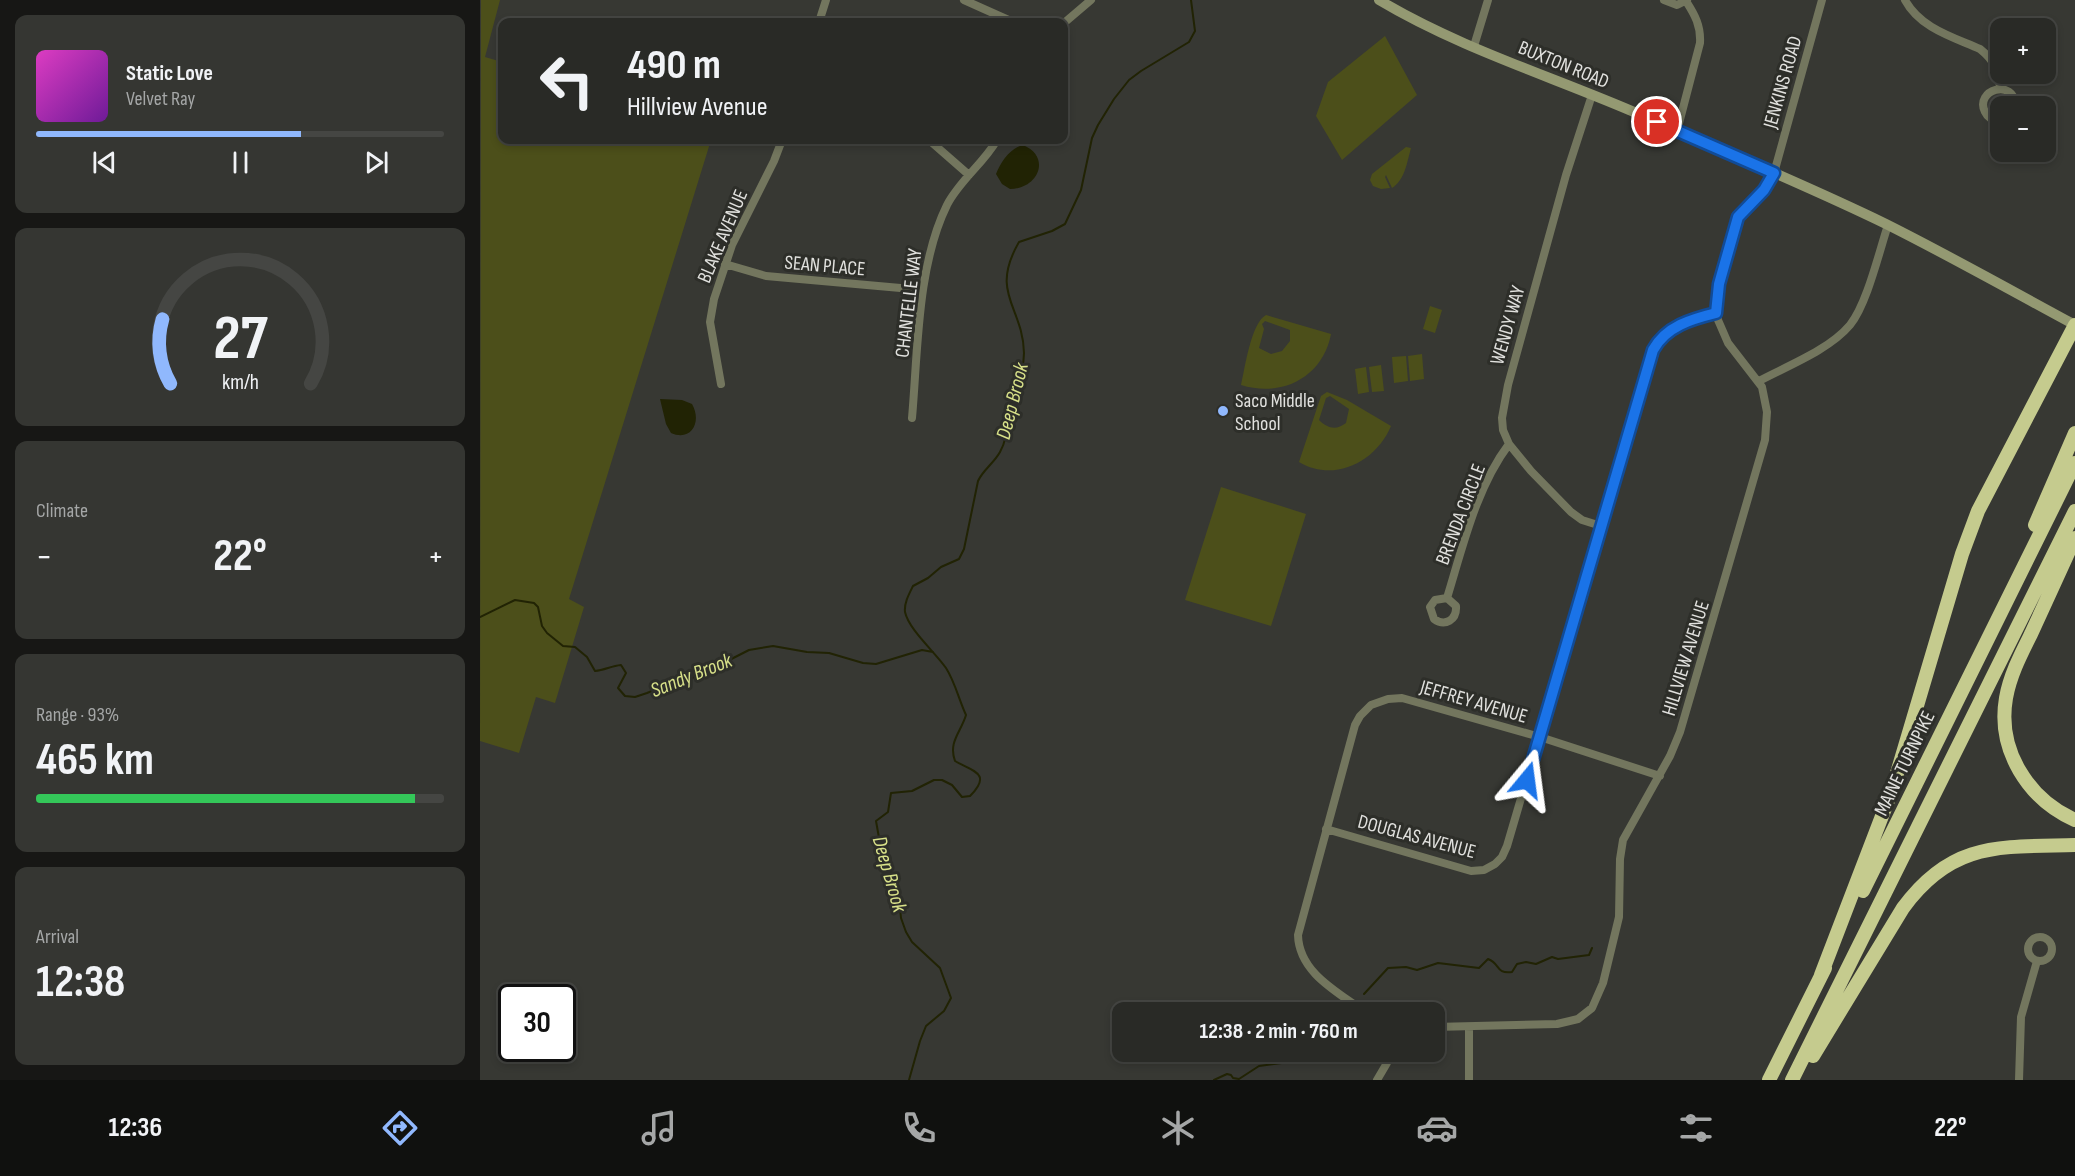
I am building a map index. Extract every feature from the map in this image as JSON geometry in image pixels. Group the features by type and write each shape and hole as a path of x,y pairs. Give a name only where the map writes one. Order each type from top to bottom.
{"highway":[{"path":"1821,975 1892,790 1962,554 1978,511 2075,325"},
{"path":"2000,614 2051,485 2075,434"},
{"name":"MAINE TURNPIKE","path":"1769,1080 2075,463"},
{"name":"MAINE TURNPIKE","path":"1792,1080 2075,510"},
{"path":"2075,538 2012,675 2005,712 2008,745 2020,774 2045,802 2075,820"},
{"path":"1797,1080 1903,908 1917,890 1940,869 1968,855 1995,849 2018,845 2075,845"}],"main road":[{"name":"BUXTON ROAD","path":"1379,0 1474,46 1677,131 1888,225 2075,325"}],"street":[{"path":"820,18 826,0"},
{"path":"964,0 1004,18"},
{"path":"1068,20 1091,0"},
{"path":"1474,46 1488,0"},
{"path":"1664,0 1677,5 1687,0 1701,33 1677,131"},
{"name":"JENKINS ROAD","path":"1774,173 1822,0"},
{"path":"1905,0 1913,13 1924,22 1980,49 1987,55 1997,67 2000,89"},
{"path":"1990,118 1983,106 1986,96 2000,89 2013,96"},
{"name":"WENDY WAY","path":"1592,95 1566,175 1508,385 1502,417 1503,430 1509,444 1531,471 1571,512 1582,520 1600,526"},
{"name":"BLAKE AVENUE","path":"721,384 710,322 714,299 732,245 780,144"},
{"path":"934,144 969,175"},
{"name":"CHANTELLE WAY","path":"912,418 928,258 937,229 952,196 994,144"},
{"name":"HILLVIEW AVENUE","path":"1445,1027 1565,1023 1583,1016 1592,1008 1603,982 1619,917 1620,859 1623,840 1660,776 1683,721 1767,432 1764,392 1759,381 1728,343 1716,313 1719,284 1738,217 1764,190 1774,173"},
{"path":"1759,381 1818,350 1849,326 1866,291 1888,225"},
{"name":"SEAN PLACE","path":"725,264 766,276 923,290"},
{"name":"DOUGLAS AVENUE","path":"1326,829 1467,870 1477,871 1488,868 1499,860 1507,846 1642,382 1656,344 1666,333 1676,327 1716,313"},
{"name":"BRENDA CIRCLE","path":"1447,598 1480,497 1497,462 1509,444"},
{"name":"JEFFREY AVENUE","path":"1326,829 1355,725 1363,712 1377,702 1393,698 1413,700 1540,737 1660,776"},
{"path":"1326,829 1300,924 1299,945 1301,955 1311,971 1352,1002"},
{"path":"2019,1080 2021,1017 2037,961"},
{"path":"1469,1026 1469,1080"},
{"path":"1377,1080 1386,1062"}],"green space":[{"path":"481,0 500,0 485,57 498,61 498,144 710,144 569,599 584,607 555,703 536,697 519,753 480,741"},
{"path":"1385,36 1417,95 1342,160 1316,116 1328,82"},
{"path":"1406,147 1411,148 1405,170 1396,185 1392,188 1386,175 1390,188 1381,189 1373,186 1370,180 1372,174"},
{"path":"1430,306 1442,310 1435,333 1423,329"},
{"path":"1266,315 1331,334 1327,349 1310,372 1285,386 1271,389 1241,385 1249,347 1261,320","holes":["1265,321 1290,330 1290,341 1282,351 1271,354 1259,348 1264,329 1262,324"]},
{"path":"1422,354 1424,379 1410,381 1408,356"},
{"path":"1406,356 1408,381 1394,383 1392,357"},
{"path":"1381,365 1384,391 1372,392 1369,367"},
{"path":"1366,367 1369,392 1358,394 1355,369"},
{"path":"1327,392 1347,400 1391,426 1384,439 1365,459 1340,469 1326,470 1312,468 1299,462 1321,396","holes":["1330,396 1349,409 1346,423 1339,427 1328,427 1319,420 1326,398"]},
{"path":"1221,487 1306,514 1271,626 1185,600"}],"shaded area":[{"path":"1023,145 1032,150 1037,157 1038,172 1028,184 1010,189 1002,184 996,174 1006,156"},
{"path":"660,399 682,400 692,404 696,417 690,432 685,435 671,433 666,424"}],"waterway":[{"name":"Deep Brook","path":"909,1080 926,1026 944,1011 951,998 940,968 912,942 906,932 901,918 898,889 881,849 876,821 888,812 891,793 912,791 934,780 942,780 952,785 962,797 970,796 977,788 980,777 973,770 955,761 954,743 966,715 946,668 907,619 906,602 913,586 928,578 941,567 959,559 964,549 978,481 998,456 1005,441 1010,407 1024,360 1019,323 1007,288 1007,275 1019,242 1065,224 1081,190 1092,138 1098,125 1129,80 1189,42 1195,31 1191,0"},
{"name":"Sandy Brook","path":"480,617 515,600 534,603 538,607 542,626 547,633 563,646 575,647 587,657 595,671 621,665 626,673 618,688 625,696 635,697 679,680 696,677 749,650 773,646 829,653 863,663 876,664 922,650 933,652"},
{"path":"1364,994 1388,968 1406,967 1417,970 1438,963 1479,968 1488,959 1503,972 1512,972 1517,964 1526,962 1536,964 1552,957 1558,959 1589,955 1592,948"},
{"path":"1214,1080 1227,1074 1239,1079 1259,1066 1290,1062"}],"place":[{"name":"Saco Middle School","path":"1223,411"}],"route":[{"path":"1527,780 1653,350 1662,337 1671,330 1716,313 1719,284 1738,217 1764,190 1774,173 1657,122"}]}
